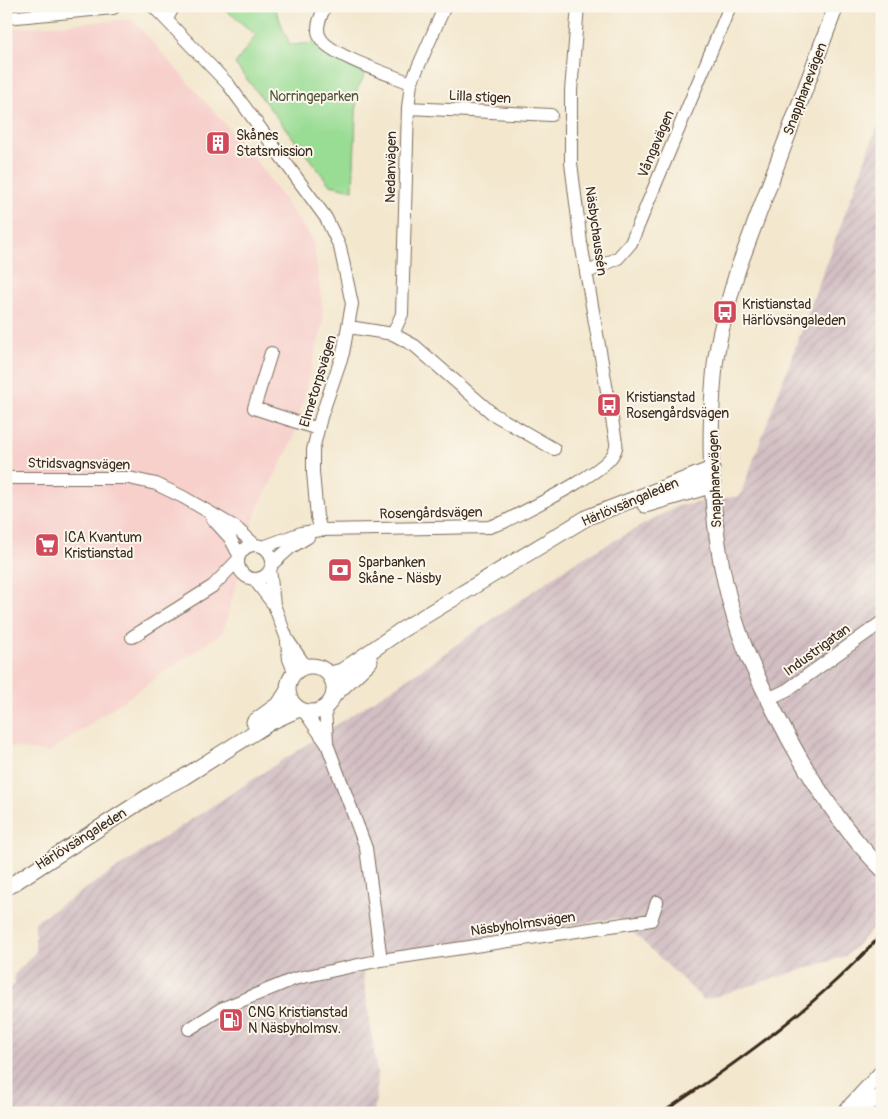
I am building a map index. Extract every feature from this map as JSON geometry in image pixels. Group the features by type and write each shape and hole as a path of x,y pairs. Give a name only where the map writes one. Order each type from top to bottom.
{"main road":[{"name":"Snapphanevägen","path":"836,6 730,294 716,364 712,469 718,538 728,597 745,648 768,699 819,790 851,834 882,869"},
{"name":"Härlövsängaleden","path":"319,668 331,674 342,671 363,654 588,517 712,469"},
{"name":"Härlövsängaleden","path":"550,540 657,501 713,486"},
{"name":"Härlövsängaleden","path":"334,696 360,668 418,630 470,588"},
{"path":"319,668 332,680 334,696 325,708 311,712 301,710 293,704 288,690 295,674 301,669 319,668"},
{"name":"Härlövsängaleden","path":"157,791 179,771 280,703 288,690"},
{"name":"Härlövsängaleden","path":"6,888 157,791 184,777 271,722 301,710"},
{"path":"844,1113 882,1072"},
{"path":"849,1113 882,1097"},
{"path":"867,1113 882,1097"}],"street":[{"path":"6,18 113,8 115,6"},
{"name":"Elmetorpsvägen","path":"153,6 228,84 326,218 340,247 352,304 343,353 313,450 317,516 321,530"},
{"path":"167,19 174,6"},
{"path":"325,6 318,24 320,38 332,50 411,83"},
{"name":"Nedanvägen","path":"393,334 402,314 408,108 411,83 445,6"},
{"name":"Näsbychaussén","path":"578,6 570,119 571,163 586,273 616,442 612,457"},
{"name":"Vångavägen","path":"586,273 618,258 631,243 730,6"},
{"name":"Lilla stigen","path":"408,108 550,115"},
{"path":"349,327 393,334 415,346 493,414 554,449"},
{"path":"271,353 254,408 318,429"},
{"name":"Rosengårdsvägen","path":"259,546 321,530 489,527 504,522 596,471 612,457"},
{"name":"Stridsvagnsvägen","path":"6,478 129,478 156,484 235,527 259,546"},
{"name":"Stridsvagnsvägen","path":"205,511 230,538 238,558"},
{"name":"Rosengårdsvägen","path":"271,566 290,548 321,530"},
{"path":"132,637 213,586 245,548 259,546 270,554 274,605 287,639 304,664 319,668"},
{"path":"238,558 240,571 251,578 274,605"},
{"path":"213,586 266,575 271,566"},
{"name":"Industrigatan","path":"768,699 787,690 882,622"},
{"path":"287,639 289,658 295,674"},
{"path":"325,708 327,744"},
{"path":"301,710 327,744 366,848 381,960"},
{"name":"Näsbyholmsvägen","path":"190,1029 221,1009 294,979 381,960 651,920 657,902"}],"shaded area":[{"path":"132,19 248,150 313,240 324,319 293,440 256,512 223,632 48,753 6,746 6,29"},
{"path":"882,114 882,920 846,956 704,1000 618,918 361,959 378,1081 374,1113 6,1113 6,989 15,985 14,975 35,953 35,922 422,669 572,564 677,506 740,496"}],"green space":[{"name":"Norringeparken","path":"221,6 274,6 290,45 313,43 337,60 366,73 357,90 353,190 330,185 235,64 256,35"}],"railway":[{"path":"662,1113 778,1030 832,984 882,934"}],"place":[{"name":"Skånes Statsmission","path":"218,143"},
{"name":"Kristianstad Härlövsängaleden","path":"725,312"},
{"name":"Kristianstad Rosengårdsvägen","path":"609,405"},
{"name":"ICA Kvantum Kristianstad","path":"47,545"},
{"name":"Sparbanken Skåne - Näsby","path":"340,570"},
{"name":"CNG Kristianstad N Näsbyholmsv.","path":"231,1020"}]}
